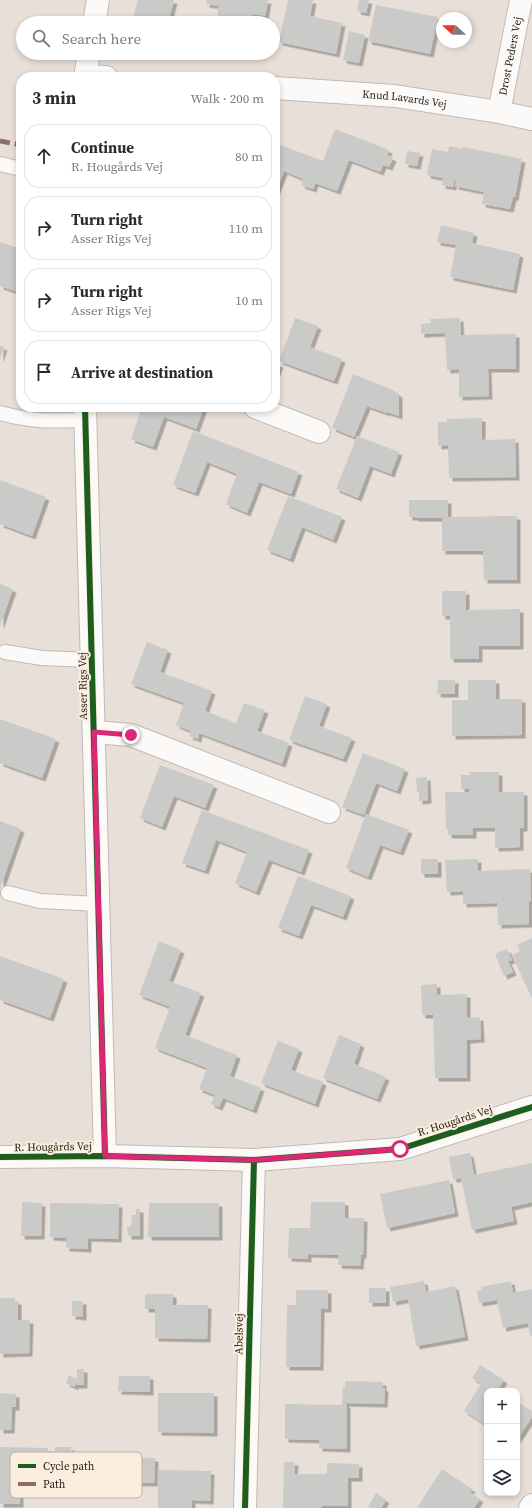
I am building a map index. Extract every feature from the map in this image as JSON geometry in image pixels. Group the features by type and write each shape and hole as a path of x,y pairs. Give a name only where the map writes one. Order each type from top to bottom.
{"street":[{"path":"95,16 98,0"},
{"name":"Drost Peders Vej","path":"499,112 520,0"},
{"path":"90,60 91,72"},
{"name":"Knud Lavards Vej","path":"280,88 395,96 499,112 532,120"},
{"path":"268,412 319,432"},
{"name":"Asser Rigs Vej","path":"86,414 105,1156"},
{"name":"Asser Rigs Vej","path":"94,732 131,735 329,812"},
{"name":"R. Hougårds Vej","path":"0,1157 105,1156 254,1160 400,1149 532,1107"},
{"name":"Abelsvej","path":"245,1508 254,1160"}],"lane":[{"path":"0,164 16,168"},
{"path":"0,413 20,419 40,421 86,414"},
{"path":"5,652 42,658 92,660"},
{"path":"8,893 40,901 98,904"}],"building":[{"path":"138,0 174,0 170,16 133,16"},
{"path":"207,0 268,0 265,16 253,14 253,16 217,16 219,6 206,4"},
{"path":"288,0 313,0 310,16 342,23 336,54 280,42"},
{"path":"359,0 369,0 366,13 357,11"},
{"path":"376,5 436,17 436,26 430,54 368,41"},
{"path":"349,31 365,35 359,63 343,60"},
{"path":"335,129 389,150 387,155 393,158 389,167 383,165 380,172 349,160 337,191 315,183 313,189 301,185 303,179 284,171 280,182 280,145 323,161"},
{"path":"449,146 463,149 463,147 522,159 515,197 513,197 510,209 482,204 484,192 455,186 456,181 454,180 453,187 442,185 443,178 427,175 432,149 448,152"},
{"path":"407,151 420,153 417,166 405,164"},
{"path":"441,225 474,233 472,243 520,254 513,290 450,277 456,245 437,242"},
{"path":"0,242 16,247 16,291 0,286"},
{"path":"295,318 318,326 310,347 342,359 334,381 280,361"},
{"path":"460,318 461,335 516,334 516,369 488,369 489,396 459,397 459,369 447,370 445,333 421,334 421,324 431,323 430,319"},
{"path":"0,346 4,347 0,359"},
{"path":"353,374 399,394 399,416 367,406 354,437 332,428"},
{"path":"140,412 202,412 196,429 164,417 153,447 131,439"},
{"path":"482,418 482,440 515,439 516,477 449,478 448,445 438,446 438,422 447,422 447,419"},
{"path":"193,431 299,472 291,494 259,482 247,513 226,504 237,474 207,462 195,493 173,485"},
{"path":"357,436 399,452 391,474 370,466 358,498 336,489"},
{"path":"0,480 46,497 32,536 0,524"},
{"path":"288,496 342,517 333,540 302,527 290,559 267,550"},
{"path":"409,500 448,500 448,517 517,516 517,580 484,580 483,551 442,551 442,518 409,517"},
{"path":"0,584 13,589 0,626"},
{"path":"442,591 466,591 466,610 520,609 520,646 479,646 479,659 450,659 450,616 442,616"},
{"path":"147,642 168,650 160,672 212,691 205,711 236,723 244,703 265,710 257,731 289,743 282,764 199,733 198,739 189,736 191,731 176,725 184,703 131,684"},
{"path":"438,680 455,680 455,694 437,694"},
{"path":"468,680 496,680 496,699 522,699 522,735 452,736 452,700 468,700"},
{"path":"305,696 327,704 319,726 352,738 343,759 289,740"},
{"path":"0,719 56,739 42,778 0,763"},
{"path":"363,753 405,769 397,791 376,783 364,815 342,807"},
{"path":"160,765 214,785 205,808 174,796 162,827 140,818"},
{"path":"470,772 499,772 499,792 524,792 524,828 520,828 520,847 495,848 495,828 473,828 473,835 448,835 448,829 446,829 445,792 469,792 469,789 461,789 461,775 470,775"},
{"path":"427,777 428,800 419,801 416,778"},
{"path":"202,810 309,850 301,872 269,860 256,892 235,883 247,852 216,840 205,871 182,863"},
{"path":"366,814 409,830 400,852 380,845 368,877 346,868"},
{"path":"0,821 21,829 0,889"},
{"path":"421,859 438,859 438,874 421,874"},
{"path":"478,859 478,871 530,869 531,902 529,902 529,924 498,925 497,903 463,904 463,891 447,892 445,860"},
{"path":"298,876 351,896 343,917 311,905 299,936 278,928"},
{"path":"532,938 532,999 512,955 520,951 517,945"},
{"path":"159,941 181,950 169,981 201,993 185,1035 237,1055 230,1076 261,1088 253,1110 223,1098 219,1107 211,1104 215,1095 199,1089 207,1068 155,1048 170,1007 139,995"},
{"path":"507,949 512,960 508,961 513,972 504,976 495,954"},
{"path":"0,956 64,979 50,1018 0,1000"},
{"path":"437,984 437,995 467,994 467,1018 480,1017 481,1039 467,1040 467,1078 435,1078 433,1015 422,1015 421,985"},
{"path":"339,1035 361,1044 354,1064 386,1077 377,1099 323,1078"},
{"path":"278,1041 299,1049 291,1070 323,1082 315,1104 261,1083"},
{"path":"470,1153 474,1175 532,1163 532,1202 511,1207 514,1221 472,1230 461,1178 453,1179 449,1157"},
{"path":"449,1180 455,1213 387,1228 380,1194"},
{"path":"22,1202 42,1203 41,1236 21,1236"},
{"path":"311,1202 345,1202 345,1218 364,1218 363,1255 361,1255 360,1266 338,1265 339,1255 308,1254 308,1259 288,1258 289,1228 310,1228"},
{"path":"50,1203 119,1204 118,1239 88,1238 88,1249 66,1248 66,1238 50,1237"},
{"path":"149,1203 219,1203 219,1237 148,1237"},
{"path":"136,1209 140,1209 140,1236 128,1236 127,1226 131,1227 132,1215 136,1215"},
{"path":"424,1281 426,1292 455,1286 465,1337 416,1346 408,1299 393,1302 390,1287"},
{"path":"511,1281 513,1293 532,1289 532,1336 530,1336 528,1323 503,1328 497,1300 479,1303 477,1291 482,1290 481,1287"},
{"path":"369,1288 386,1288 386,1303 369,1303"},
{"path":"296,1290 328,1290 328,1309 321,1309 320,1367 286,1367 287,1305 296,1305"},
{"path":"145,1294 173,1294 173,1305 208,1305 207,1339 155,1338 155,1309 145,1309"},
{"path":"0,1298 15,1298 15,1301 18,1301 18,1320 30,1320 29,1353 0,1354"},
{"path":"72,1301 83,1301 83,1317 72,1316"},
{"path":"480,1365 504,1380 499,1388 484,1388 484,1424 464,1411 481,1384 472,1378"},
{"path":"77,1369 84,1369 84,1385 75,1385 75,1387 66,1383 69,1375 77,1379"},
{"path":"119,1376 150,1376 150,1392 118,1391"},
{"path":"345,1381 383,1382 383,1388 385,1388 384,1404 346,1403 347,1449 319,1448 319,1440 285,1439 285,1404 342,1405 343,1387 345,1387"},
{"path":"0,1393 16,1394 16,1407 12,1407 11,1430 0,1430"},
{"path":"158,1393 214,1393 214,1433 158,1432"},
{"path":"520,1404 532,1411 532,1417 520,1435"},
{"path":"0,1447 48,1448 48,1452 10,1452 10,1498 20,1498 20,1504 0,1504"},
{"path":"55,1447 71,1447 71,1452 55,1452"},
{"path":"142,1458 155,1458 154,1483 142,1483"},
{"path":"284,1462 295,1462 294,1474 327,1474 327,1463 359,1464 359,1478 348,1478 348,1506 283,1508"},
{"path":"442,1469 472,1489 470,1492 480,1499 474,1508 417,1508"},
{"path":"158,1470 211,1471 210,1501 192,1500 192,1508 158,1508"},
{"path":"376,1493 386,1500 381,1508 370,1508 368,1507"}],"marked path":[{"path":"0,141 16,144"}],"cycle path":[{"path":"85,412 105,1156"},
{"path":"0,1157 105,1156 254,1160 400,1149 532,1107"},
{"path":"245,1508 254,1160"}],"route":[{"path":"131,735 94,732 105,1156 254,1160 400,1149"}]}
